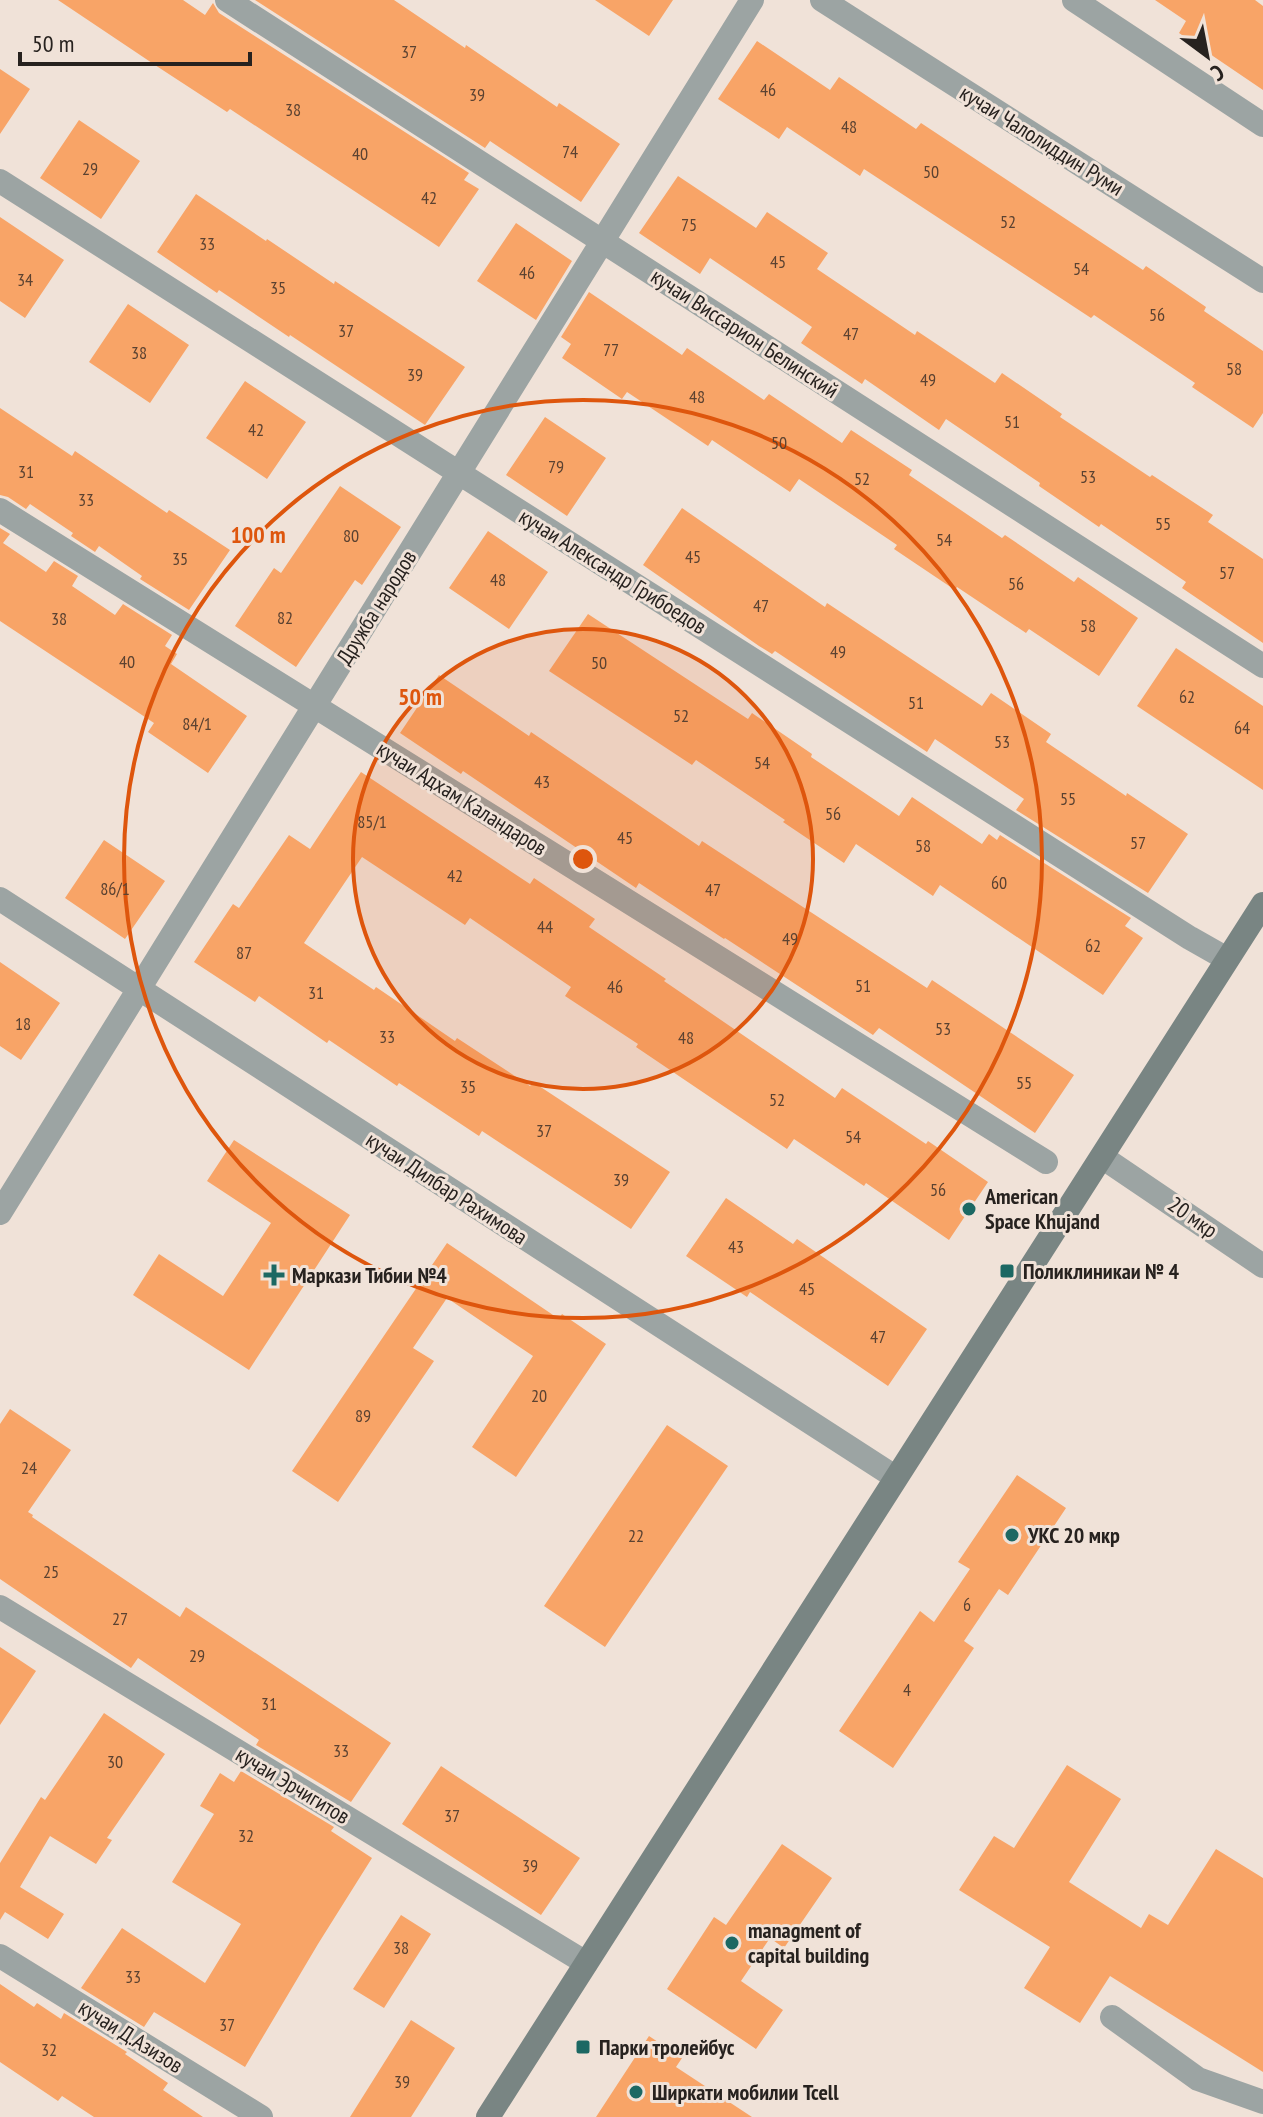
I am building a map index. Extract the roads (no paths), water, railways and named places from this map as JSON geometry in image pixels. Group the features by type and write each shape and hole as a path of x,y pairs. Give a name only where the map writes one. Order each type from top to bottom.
{"main road":[{"path":"488,2117 895,1477 1112,1163 1227,959 1263,904"}],"street":[{"name":"кучаи Виссарион Белинский","path":"227,0 1263,666"},
{"name":"Дружба народов","path":"0,1213 752,0"},
{"name":"кучаи Чалолиддин Руми","path":"822,0 1263,281"},
{"path":"1074,0 1263,125"},
{"name":"кучаи Александр Грибоедов","path":"0,181 1227,959"},
{"name":"кучаи Адхам Каландаров","path":"0,510 1046,1162"},
{"name":"кучаи Дилбар Рахимова","path":"0,899 895,1477"},
{"name":"20 мкр","path":"1112,1163 1263,1266"},
{"name":"кучаи Эрчигитов","path":"0,1607 586,1963"},
{"name":"кучаи Д.Азизов","path":"0,1956 261,2117"},
{"path":"1112,2017 1198,2079 1263,2102"}],"place":[{"name":"American Space Khujand","path":"969,1209"},
{"name":"Поликлиникаи № 4","path":"1007,1271"},
{"name":"Маркази Тибии №4","path":"274,1275"},
{"name":"УКС 20 мкр","path":"1012,1535"},
{"name":"managment of capital building","path":"732,1943"},
{"name":"Парки тролейбус","path":"583,2047"},
{"name":"Ширкати мобилии Tcell","path":"636,2092"}]}
